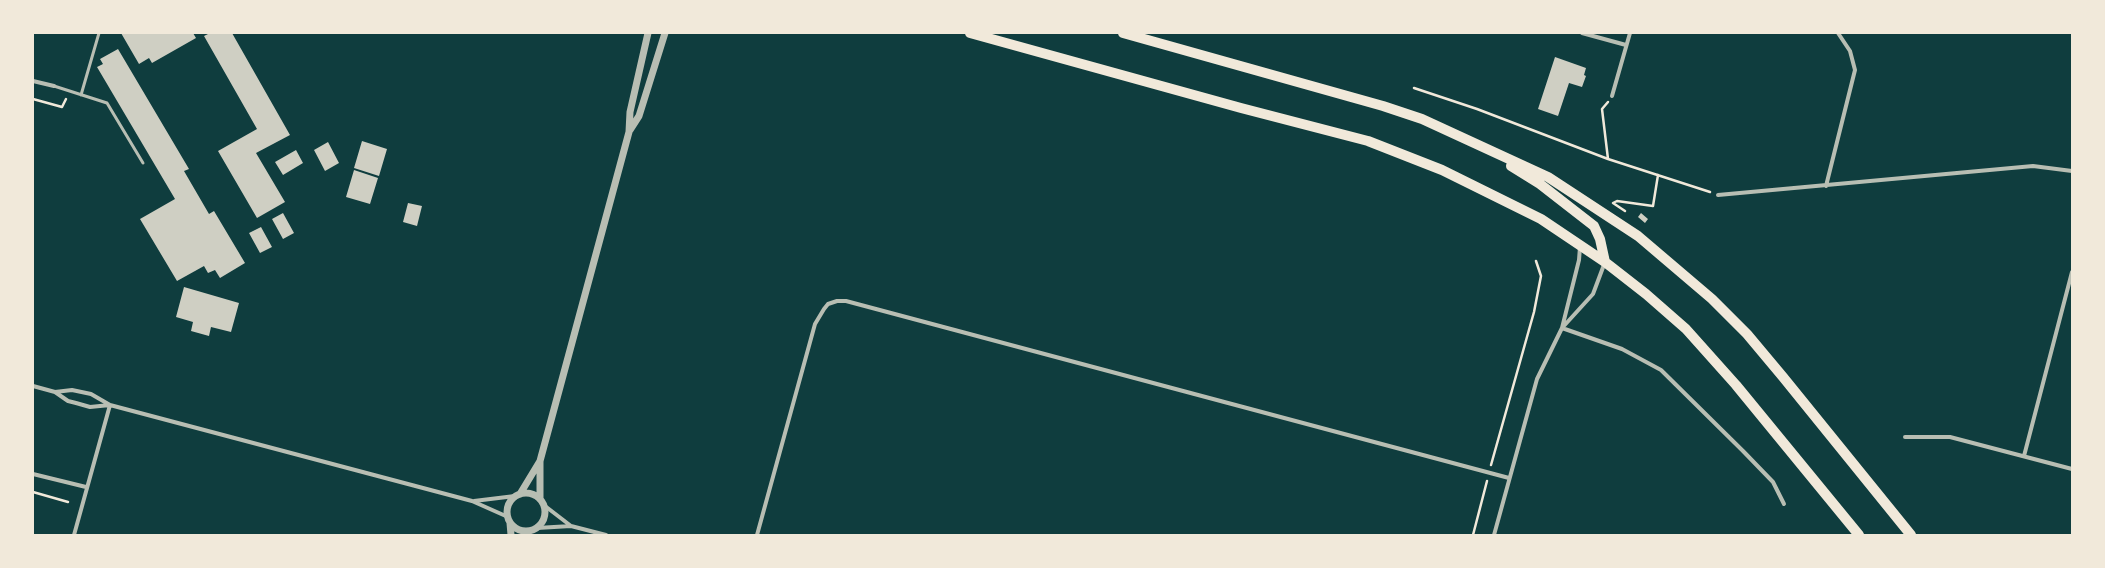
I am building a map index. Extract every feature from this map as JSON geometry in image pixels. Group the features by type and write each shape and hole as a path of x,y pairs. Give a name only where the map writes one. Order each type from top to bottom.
{"highway":[{"path":"970,33 1368,141 1442,170 1541,218 1605,262 1646,294 1686,330 1765,420 1859,535"},
{"path":"1122,33 1383,106 1422,119 1548,177 1638,236 1712,299 1747,334 1783,376 1911,535"},
{"path":"1481,146 1540,184 1594,226 1600,239 1605,262"}],"street":[{"path":"540,499 540,461 629,132 630,112 648,33"},
{"path":"629,132 638,116 665,33"},
{"path":"1582,33 1626,45"},
{"path":"1612,96 1630,33"},
{"path":"1826,186 1855,70 1850,51 1838,33"},
{"path":"33,81 54,86"},
{"path":"1718,195 2033,166 2072,171"},
{"path":"1494,535 1537,379 1562,328 1579,260 1580,244"},
{"path":"1562,328 1593,294 1605,262"},
{"path":"2024,456 2072,272"},
{"path":"757,535 815,324 824,309 837,301 846,301 1509,478"},
{"path":"1562,328 1622,349 1661,370 1773,482 1784,504"},
{"path":"33,386 54,392 68,401 90,407 110,405"},
{"path":"54,392 72,390 85,393 110,405 472,501 509,520 521,530 534,531 572,526"},
{"path":"74,535 86,487 110,405"},
{"path":"1905,437 1950,437 2072,469"},
{"path":"510,535 508,506 540,461"},
{"path":"33,474 86,487"},
{"path":"472,501 531,493 540,499 545,506 572,526 606,535"},
{"path":"534,531 544,519 545,506"}],"lane":[{"path":"81,95 98,33"},
{"path":"54,86 107,103 143,163"}],"path":[{"path":"1414,88 1477,109 1608,159 1718,195"},
{"path":"33,99 62,107 69,92"},
{"path":"1608,159 1602,109 1612,96"},
{"path":"1631,215 1614,203 1617,201 1653,206 1658,176"},
{"path":"1473,535 1534,312 1542,276 1536,261"},
{"path":"33,492 68,502"}],"building":[{"path":"121,33 193,33 196,38 152,63 149,58 139,64"},
{"path":"210,33 232,33 290,135 256,153 285,202 257,218 218,151 257,129 204,36"},
{"path":"118,49 189,169 184,171 209,214 214,211 245,263 220,278 215,270 208,273 204,266 177,281 140,219 175,199 97,67 103,64 100,59"},
{"path":"1555,57 1586,68 1584,75 1586,76 1582,87 1569,83 1558,116 1538,109"},
{"path":"362,141 387,149 379,176 354,168"},
{"path":"328,142 339,163 325,171 314,150"},
{"path":"296,150 303,163 283,175 275,162"},
{"path":"354,170 378,178 370,204 346,197"},
{"path":"408,203 422,206 417,226 403,222"},
{"path":"283,213 294,233 283,239 272,219"},
{"path":"1641,213 1648,219 1645,223 1638,217"},
{"path":"261,227 272,247 260,253 249,233"},
{"path":"184,287 239,303 231,332 211,327 209,336 191,331 193,322 176,317"}]}
